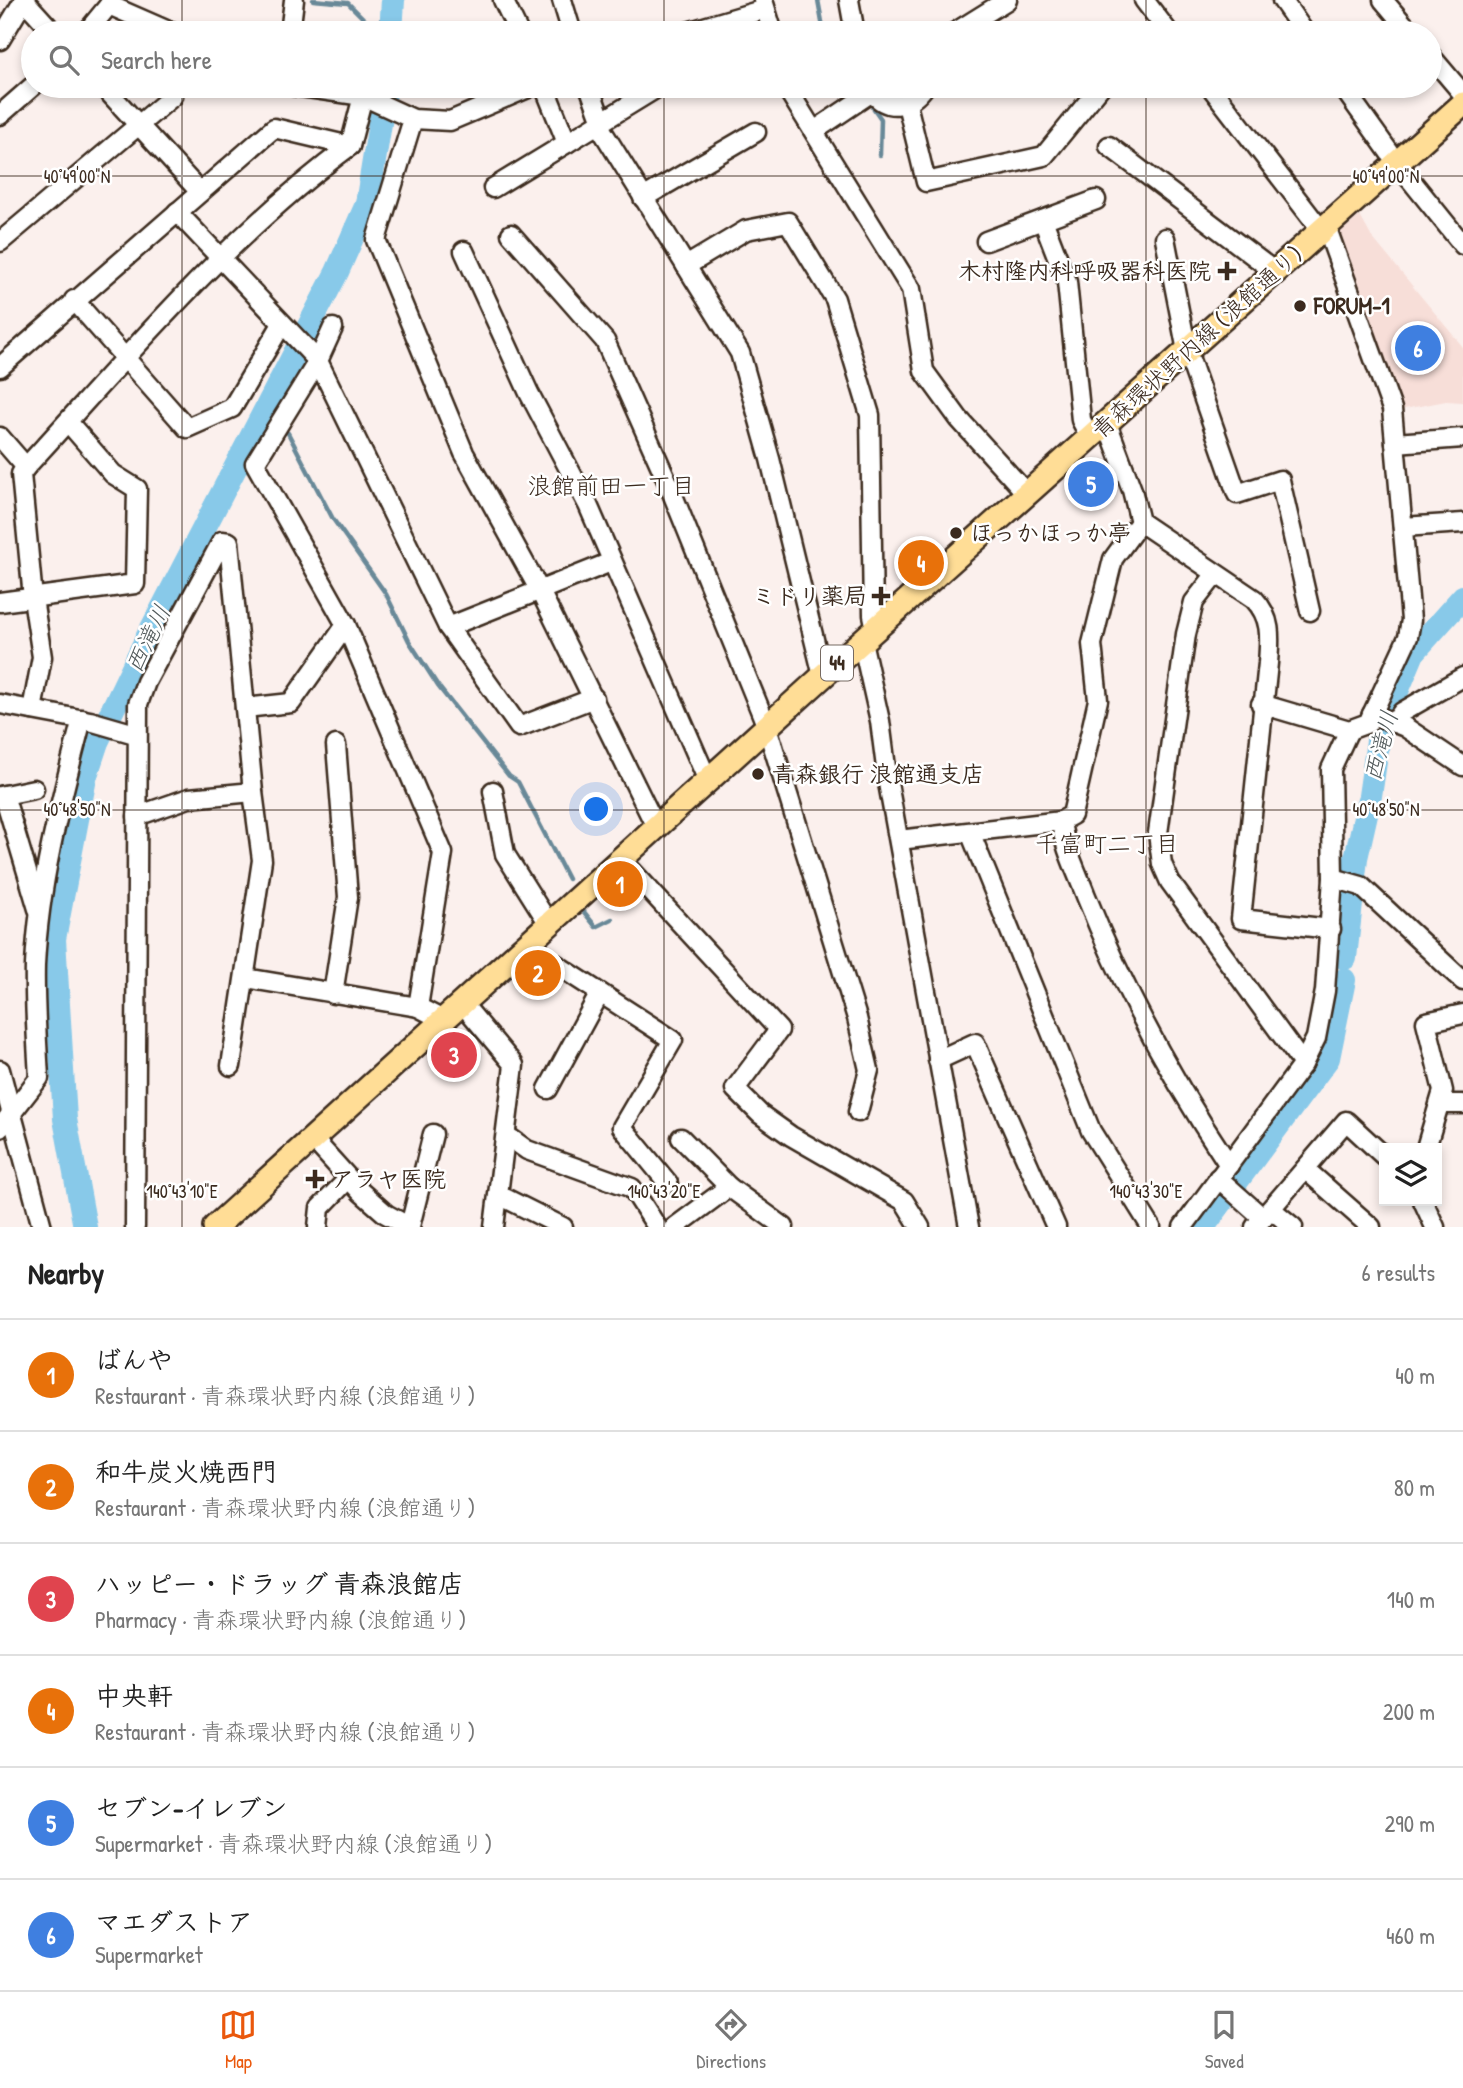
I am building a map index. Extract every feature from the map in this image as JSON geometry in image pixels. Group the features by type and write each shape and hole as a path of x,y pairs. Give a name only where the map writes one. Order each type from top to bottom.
{"main road":[{"name":"青森環状野内線 (浪館通り)","path":"215,1227 823,676 1463,104"}],"street":[{"path":"0,40 24,0 43,21"},
{"path":"291,21 294,0"},
{"path":"503,0 513,21"},
{"path":"562,0 568,21"},
{"path":"849,0 853,21"},
{"path":"973,21 1007,0"},
{"path":"1144,0 1160,21"},
{"path":"1282,0 1297,21"},
{"path":"1383,0 1401,21"},
{"path":"95,21 110,2 149,21"},
{"path":"717,21 764,4 769,21"},
{"path":"1442,69 1463,94"},
{"path":"0,115 21,97"},
{"path":"114,98 200,192"},
{"path":"0,243 171,98"},
{"path":"32,710 42,657 33,598 21,474 123,360 222,258 350,146 367,98"},
{"path":"369,98 406,115 450,121 505,98"},
{"path":"549,98 568,144"},
{"path":"593,98 600,123 643,198 740,353 770,459 823,676"},
{"path":"493,188 641,98"},
{"path":"795,98 911,289 923,371 959,419 1027,494"},
{"path":"814,131 859,98"},
{"path":"877,98 880,102 892,105 907,104 913,98"},
{"path":"907,104 926,182 1044,156 1091,98"},
{"path":"1220,98 1324,228 1390,401 1411,620 1384,719"},
{"path":"1351,98 1397,163 1463,245"},
{"path":"406,115 376,240 464,453 540,591 656,827"},
{"path":"0,367 274,128 350,146"},
{"path":"643,198 756,132"},
{"path":"1109,146 1275,272"},
{"path":"986,241 1096,200"},
{"path":"177,212 313,356 448,627 519,727 594,698"},
{"path":"1043,220 1067,282 1081,420 1098,430 1132,490 1140,522 1215,575 1254,598 1269,622 1241,919 1331,929"},
{"path":"686,266 746,230 788,222 835,299 870,415 873,615 869,635 880,721 939,1060 963,1224"},
{"path":"512,234 605,341 668,483 767,727 857,1018 869,1070 858,1112"},
{"path":"1165,238 1187,351 1237,494 1280,480 1310,611"},
{"path":"464,251 529,393 587,505 708,781"},
{"path":"74,300 123,360 187,428 232,408 286,328"},
{"path":"333,328 313,356 255,463 346,625 443,853 418,1007"},
{"path":"0,602 135,584 138,489 113,474 68,422"},
{"path":"0,437 26,467"},
{"path":"1395,443 1463,438"},
{"path":"899,840 1061,821 1072,815 1098,700 1092,644 1113,559 1140,522"},
{"path":"1403,527 1463,523"},
{"path":"135,1227 135,734 138,704 146,682 222,541 229,542 262,860 231,1066"},
{"path":"448,627 611,562"},
{"path":"1215,575 1194,602 1186,634 1158,833 1162,864 1176,893 1303,1064"},
{"path":"245,708 290,703 346,625"},
{"path":"1261,704 1349,730 1402,712 1463,677"},
{"path":"0,704 86,720 135,734"},
{"path":"1384,719 1463,766"},
{"path":"0,1128 39,1077 35,989 40,917 51,837 86,720"},
{"path":"1183,1227 1227,1180 1303,1064 1316,1038 1325,990 1331,929 1331,769 1349,730"},
{"path":"333,994 348,897 336,745"},
{"path":"34,789 2,795 40,917"},
{"path":"493,791 505,854 549,924"},
{"path":"137,816 189,798 253,792"},
{"path":"1061,821 1063,837 1095,919 1156,1050 1227,1180 1263,1218 1293,1227"},
{"path":"970,832 1090,1131 1151,1227"},
{"path":"621,859 779,1030 735,1089 760,1114 792,1136 904,1200 920,1227"},
{"path":"1333,878 1356,884 1463,981"},
{"path":"526,945 673,1040 622,1127 668,1183"},
{"path":"246,978 418,1007 443,1020"},
{"path":"548,1089 600,993"},
{"path":"462,1003 513,1065 494,1227"},
{"path":"1430,1143 1456,1108 1443,1091 1426,1022 1463,1014"},
{"path":"939,1060 975,1043 1056,1227"},
{"path":"0,1070 42,1227"},
{"path":"1263,1218 1346,1121 1379,1151"},
{"path":"313,1139 348,1179 386,1213 410,1227 433,1134"},
{"path":"506,1135 527,1150 632,1188 657,1227"},
{"path":"681,1138 729,1187 784,1227"},
{"path":"1305,1170 1371,1227"},
{"path":"318,1227 320,1208 348,1179"},
{"path":"675,1227 729,1187"},
{"path":"499,1195 563,1227"},
{"path":"1424,1206 1428,1225"}],"shaded area":[{"path":"1360,216 1371,236 1463,347 1463,402 1446,401 1399,410 1337,234"}],"waterway":[{"path":"313,0 348,3 365,20"},
{"name":"西滝川","path":"392,21 393,0"},
{"path":"818,0 822,21"},
{"path":"381,20 391,20"},
{"name":"西滝川","path":"85,1227 65,1119 54,939 85,778 97,742 149,634 337,272 367,204 384,98"},
{"path":"872,106 881,119 880,155"},
{"path":"261,417 270,421"},
{"path":"288,433 333,519 386,594 409,641 438,686 509,776 518,782 568,879"},
{"name":"西滝川","path":"1345,958 1356,858 1370,796 1379,734 1413,653 1463,597"},
{"path":"584,912 596,927 612,919"},
{"name":"西滝川","path":"1203,1227 1328,1058 1344,980"}],"place":[{"name":"木村隆内科呼吸器科医院","path":"1227,271"},
{"name":"FORUM-1","path":"1300,306"},
{"name":"マエダストア","path":"1418,348"},
{"name":"セブン-イレブン","path":"1091,484"},
{"name":"ほっかほっか亭","path":"956,533"},
{"name":"中央軒","path":"921,563"},
{"name":"ミドリ薬局","path":"881,596"},
{"name":"青森銀行 浪館通支店","path":"758,774"},
{"name":"ばんや","path":"620,884"},
{"name":"和牛炭火焼西門","path":"538,973"},
{"name":"ハッピー・ドラッグ 青森浪館店","path":"454,1055"},
{"name":"アラヤ医院","path":"315,1179"}],"district":[{"name":"浪館前田一丁目","path":"611,486"},
{"name":"千富町二丁目","path":"1107,844"}]}
